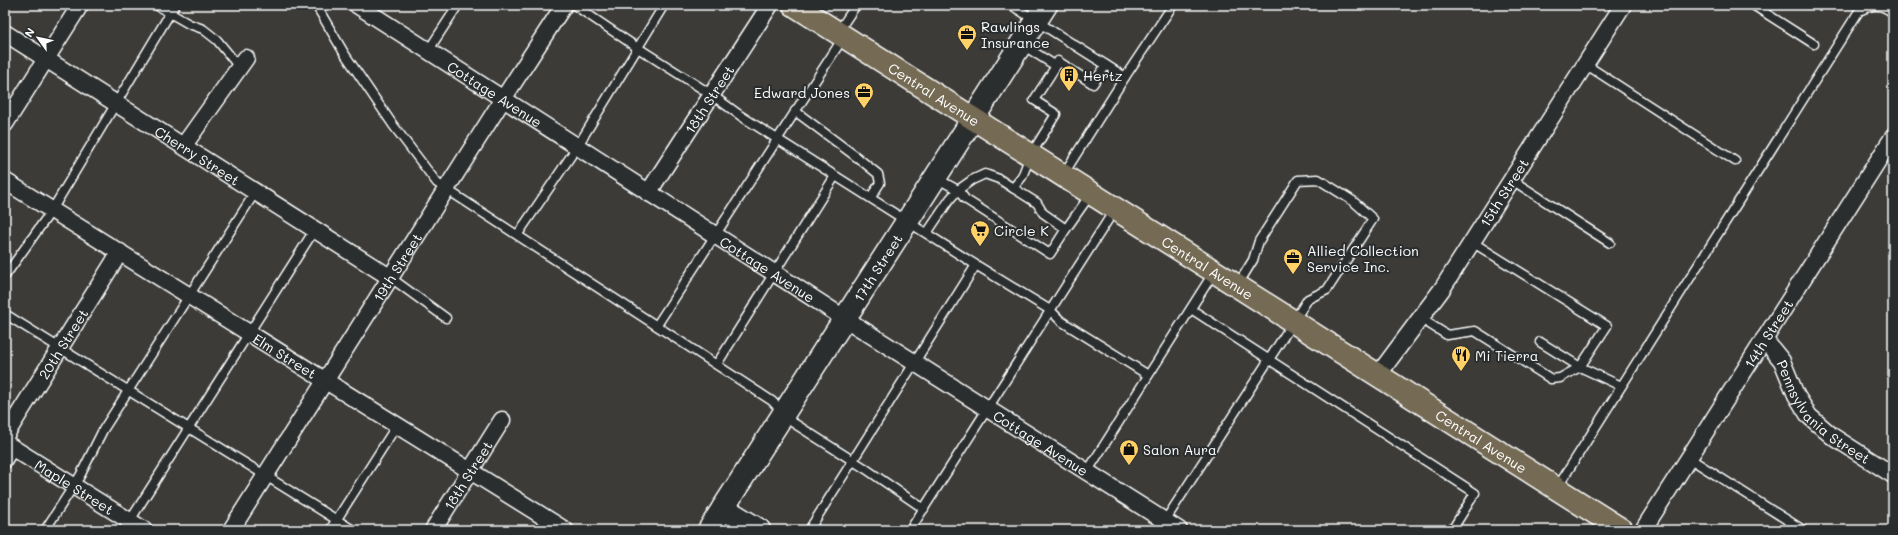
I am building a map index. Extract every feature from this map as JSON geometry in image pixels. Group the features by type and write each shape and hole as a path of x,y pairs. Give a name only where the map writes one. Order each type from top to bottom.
{"main road":[{"name":"Central Avenue","path":"794,5 1030,156 1378,375 1616,528"}],"street":[{"path":"5,124 80,5"},
{"name":"19th Street","path":"231,530 448,188 502,99 564,5"},
{"name":"18th Street","path":"648,192 770,5"},
{"name":"15th Street","path":"1378,375 1442,289 1623,5"},
{"name":"Cottage Avenue","path":"367,8 428,51 502,99 1087,472 1162,526 1179,530"},
{"name":"17th Street","path":"710,530 1040,13"},
{"name":"Cherry Street","path":"5,33 184,145 391,278"},
{"path":"184,145 243,63"},
{"name":"14th Street","path":"1643,530 1764,339 1892,142"},
{"name":"Elm Street","path":"5,181 564,530"},
{"name":"20th Street","path":"5,436 120,252"},
{"name":"Pennsylvania Street","path":"1764,339 1782,361 1796,395 1808,416 1832,436 1893,475"},
{"name":"18th Street","path":"433,530 502,420"},
{"name":"Maple Street","path":"10,446 74,486 127,526 144,530"},
{"path":"723,508 759,530"}],"lane":[{"path":"156,5 189,24 203,29 243,63"},
{"path":"5,276 52,210 175,5"},
{"path":"316,5 344,53 393,125 437,182 717,364 772,401 792,422 854,461 924,509"},
{"path":"428,51 458,5"},
{"path":"574,5 835,176 871,197 976,265 1050,310 1061,321 1148,375"},
{"path":"518,234 577,147 664,5"},
{"path":"657,325 795,111 841,35 856,5"},
{"path":"1011,5 1040,13 1106,65 1125,78"},
{"path":"1063,176 1173,5"},
{"path":"1753,5 1814,44"},
{"path":"1556,489 1859,11 1873,5 1886,7 1893,13"},
{"path":"1021,44 1056,66"},
{"path":"1013,188 1022,177 1030,156 1056,114 1034,100 1058,61 1094,84 1106,65"},
{"path":"1585,64 1735,161"},
{"path":"795,111 878,174 880,183 871,197"},
{"path":"927,233 950,199 958,190 972,180 985,174 999,179 1037,203 1043,213 1066,229"},
{"path":"717,364 835,176"},
{"path":"935,177 958,190 965,199 1050,254 1091,194"},
{"path":"1162,526 1308,299 1327,290 1373,219 1353,201 1318,180 1298,180 1260,241 1253,260 1236,286"},
{"path":"1512,180 1610,243"},
{"path":"45,530 74,486 103,430 256,191"},
{"path":"910,530 1115,209"},
{"path":"127,526 315,229"},
{"path":"1420,318 1447,335 1475,331 1551,379 1560,378 1580,367 1607,326 1472,242"},
{"path":"809,530 854,461 976,265"},
{"path":"1087,472 1214,272"},
{"path":"391,278 446,318"},
{"path":"1191,309 1475,493 1452,530"},
{"path":"5,314 353,530"},
{"path":"1540,342 1580,367 1621,386"},
{"path":"330,530 397,425"},
{"path":"5,464 10,446"},
{"path":"1689,458 1803,530"}],"place":[{"name":"Rawlings Insurance","path":"967,51"},
{"name":"Hertz","path":"1069,92"},
{"name":"Edward Jones","path":"864,109"},
{"name":"Circle K","path":"980,247"},
{"name":"Allied Collection Service Inc.","path":"1293,275"},
{"name":"Mi Tierra","path":"1461,372"},
{"name":"Salon Aura","path":"1129,466"}]}
